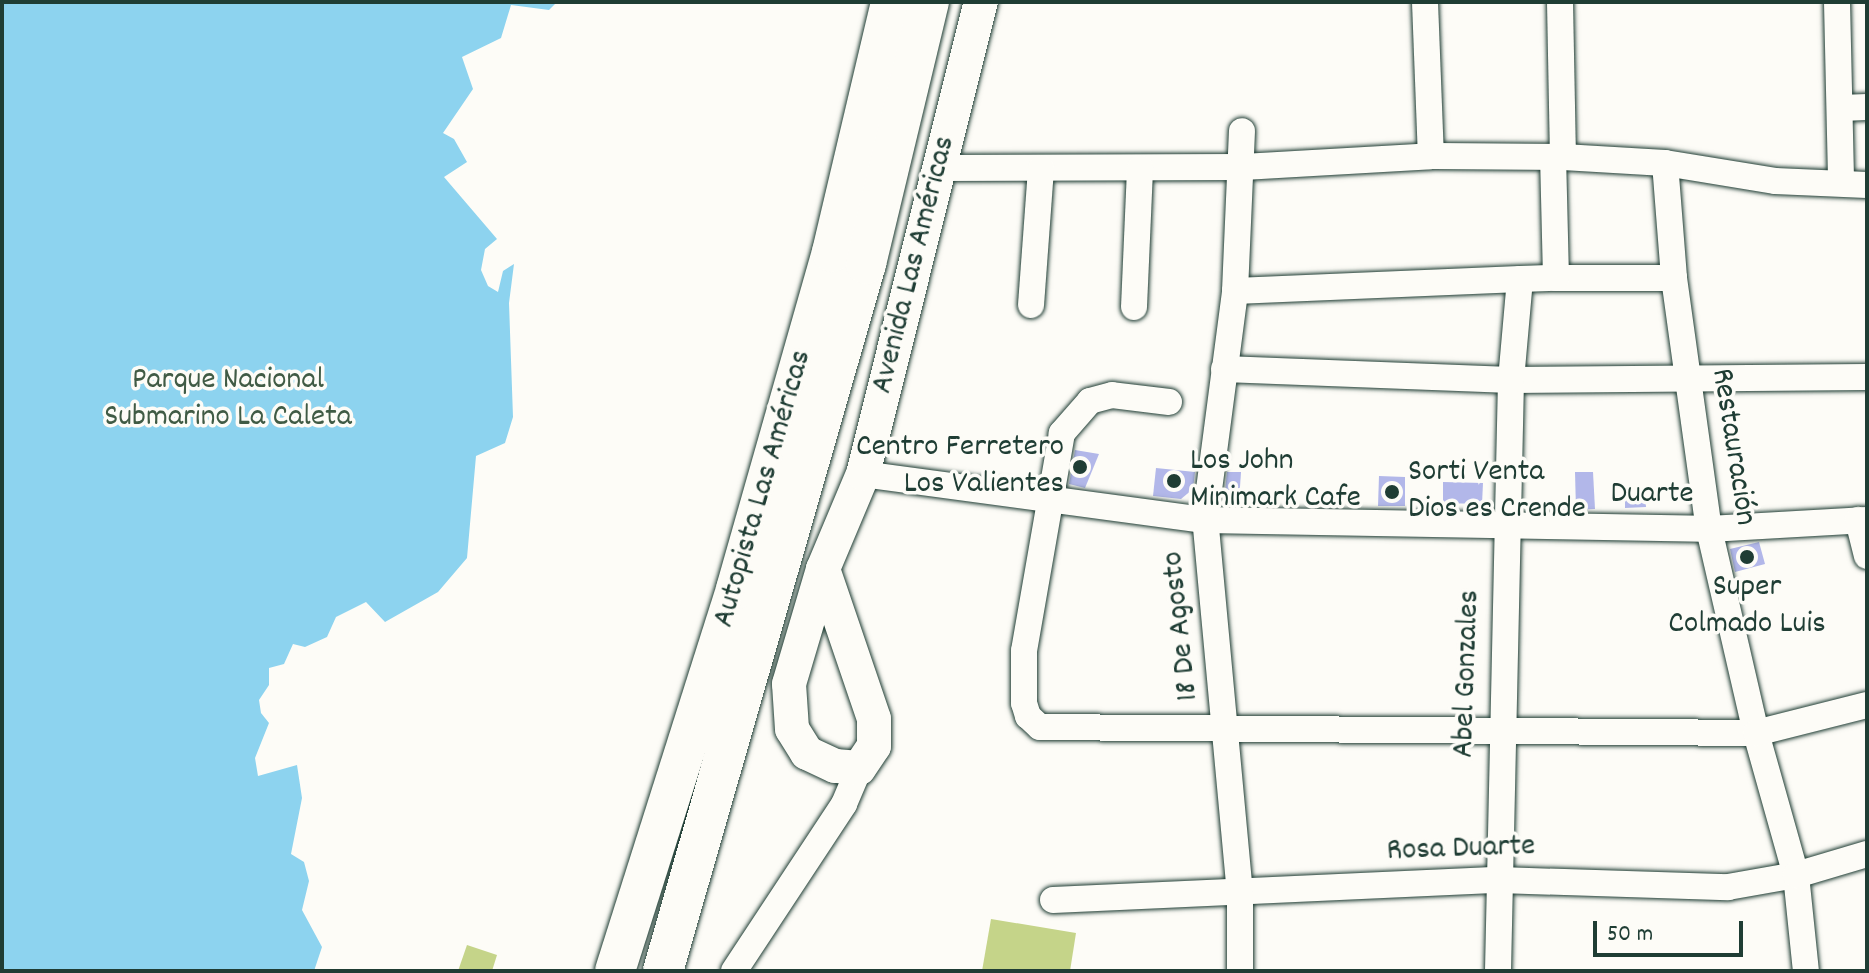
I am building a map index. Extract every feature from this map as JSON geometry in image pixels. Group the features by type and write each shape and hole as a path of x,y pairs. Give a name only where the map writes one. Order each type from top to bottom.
{"highway":[{"name":"Autopista Las Américas","path":"615,971 745,558 832,252 891,2"},
{"name":"Autopista Las Américas","path":"663,971 866,264 929,2"}],"main road":[{"name":"Avenida Las Américas","path":"859,768 835,766 807,753 792,729 789,684 823,569 863,474 981,2"},
{"path":"823,569 874,719 874,746 859,768"}],"street":[{"path":"1425,2 1431,156"},
{"path":"1556,278 1560,2"},
{"path":"940,168 1243,167 1431,156 1558,157 1665,163 1775,181 1854,184 1854,108 1837,2"},
{"name":"18 De Agosto","path":"1240,971 1240,894 1227,728 1205,520 1235,291 1243,167 1242,131"},
{"name":"Restauración","path":"1665,163 1674,278 1709,529 1756,733 1796,875 1806,971"},
{"path":"1031,305 1041,168"},
{"path":"1134,307 1140,168"},
{"path":"1235,291 1520,279 1674,278"},
{"name":"Abel Gonzales","path":"1498,971 1511,380 1520,279"},
{"path":"1224,369 1511,380 1867,377"},
{"path":"1169,402 1112,395 1090,401 1072,416 1062,433 1024,651 1028,716 1040,727 1501,735 1756,733 1867,705"},
{"name":"Duarte","path":"863,474 1205,520 1507,528 1709,529 1862,520"},
{"path":"1862,520 1867,556"},
{"path":"734,971 844,804 859,768"},
{"name":"Rosa Duarte","path":"1053,900 1499,880 1728,887 1796,875 1867,854"}],"green space":[{"path":"991,919 1076,933 1070,971 982,971"},
{"path":"467,945 497,955 492,971 458,971"}],"water":[{"name":"Parque Nacional Submarino La Caleta","path":"2,2 557,2 549,10 511,5 501,38 462,57 473,89 443,133 454,139 467,162 444,177 497,239 485,249 481,270 488,286 498,292 503,271 514,264 509,303 513,417 505,443 476,456 467,558 438,592 385,622 366,602 336,617 327,637 305,647 293,644 284,664 269,668 269,685 259,700 261,713 269,723 255,758 258,776 297,765 302,798 291,854 304,862 309,881 302,910 322,947 314,971 2,971"}],"building":[{"name":"Centro Ferretero Los Valientes","path":"1075,450 1099,454 1085,488 1069,484"},
{"name":"Los John Minimark Cafe","path":"1156,468 1195,472 1193,489 1181,499 1153,496"},
{"path":"1227,472 1241,472 1239,502 1224,501"},
{"path":"1575,472 1593,472 1595,509 1576,510"},
{"name":"Sorti Venta Dios es Crende","path":"1379,476 1405,477 1405,506 1378,506"},
{"path":"1443,482 1483,483 1482,504 1443,503"},
{"path":"1625,490 1645,490 1646,507 1625,508"},
{"name":"Super Colmado Luis","path":"1759,542 1765,564 1735,572 1730,549"}],"place":[{"name":"Centro Ferretero Los Valientes","path":"1080,467"},
{"name":"Los John Minimark Cafe","path":"1174,481"},
{"name":"Sorti Venta Dios es Crende","path":"1392,492"},
{"name":"Super Colmado Luis","path":"1747,557"}]}
